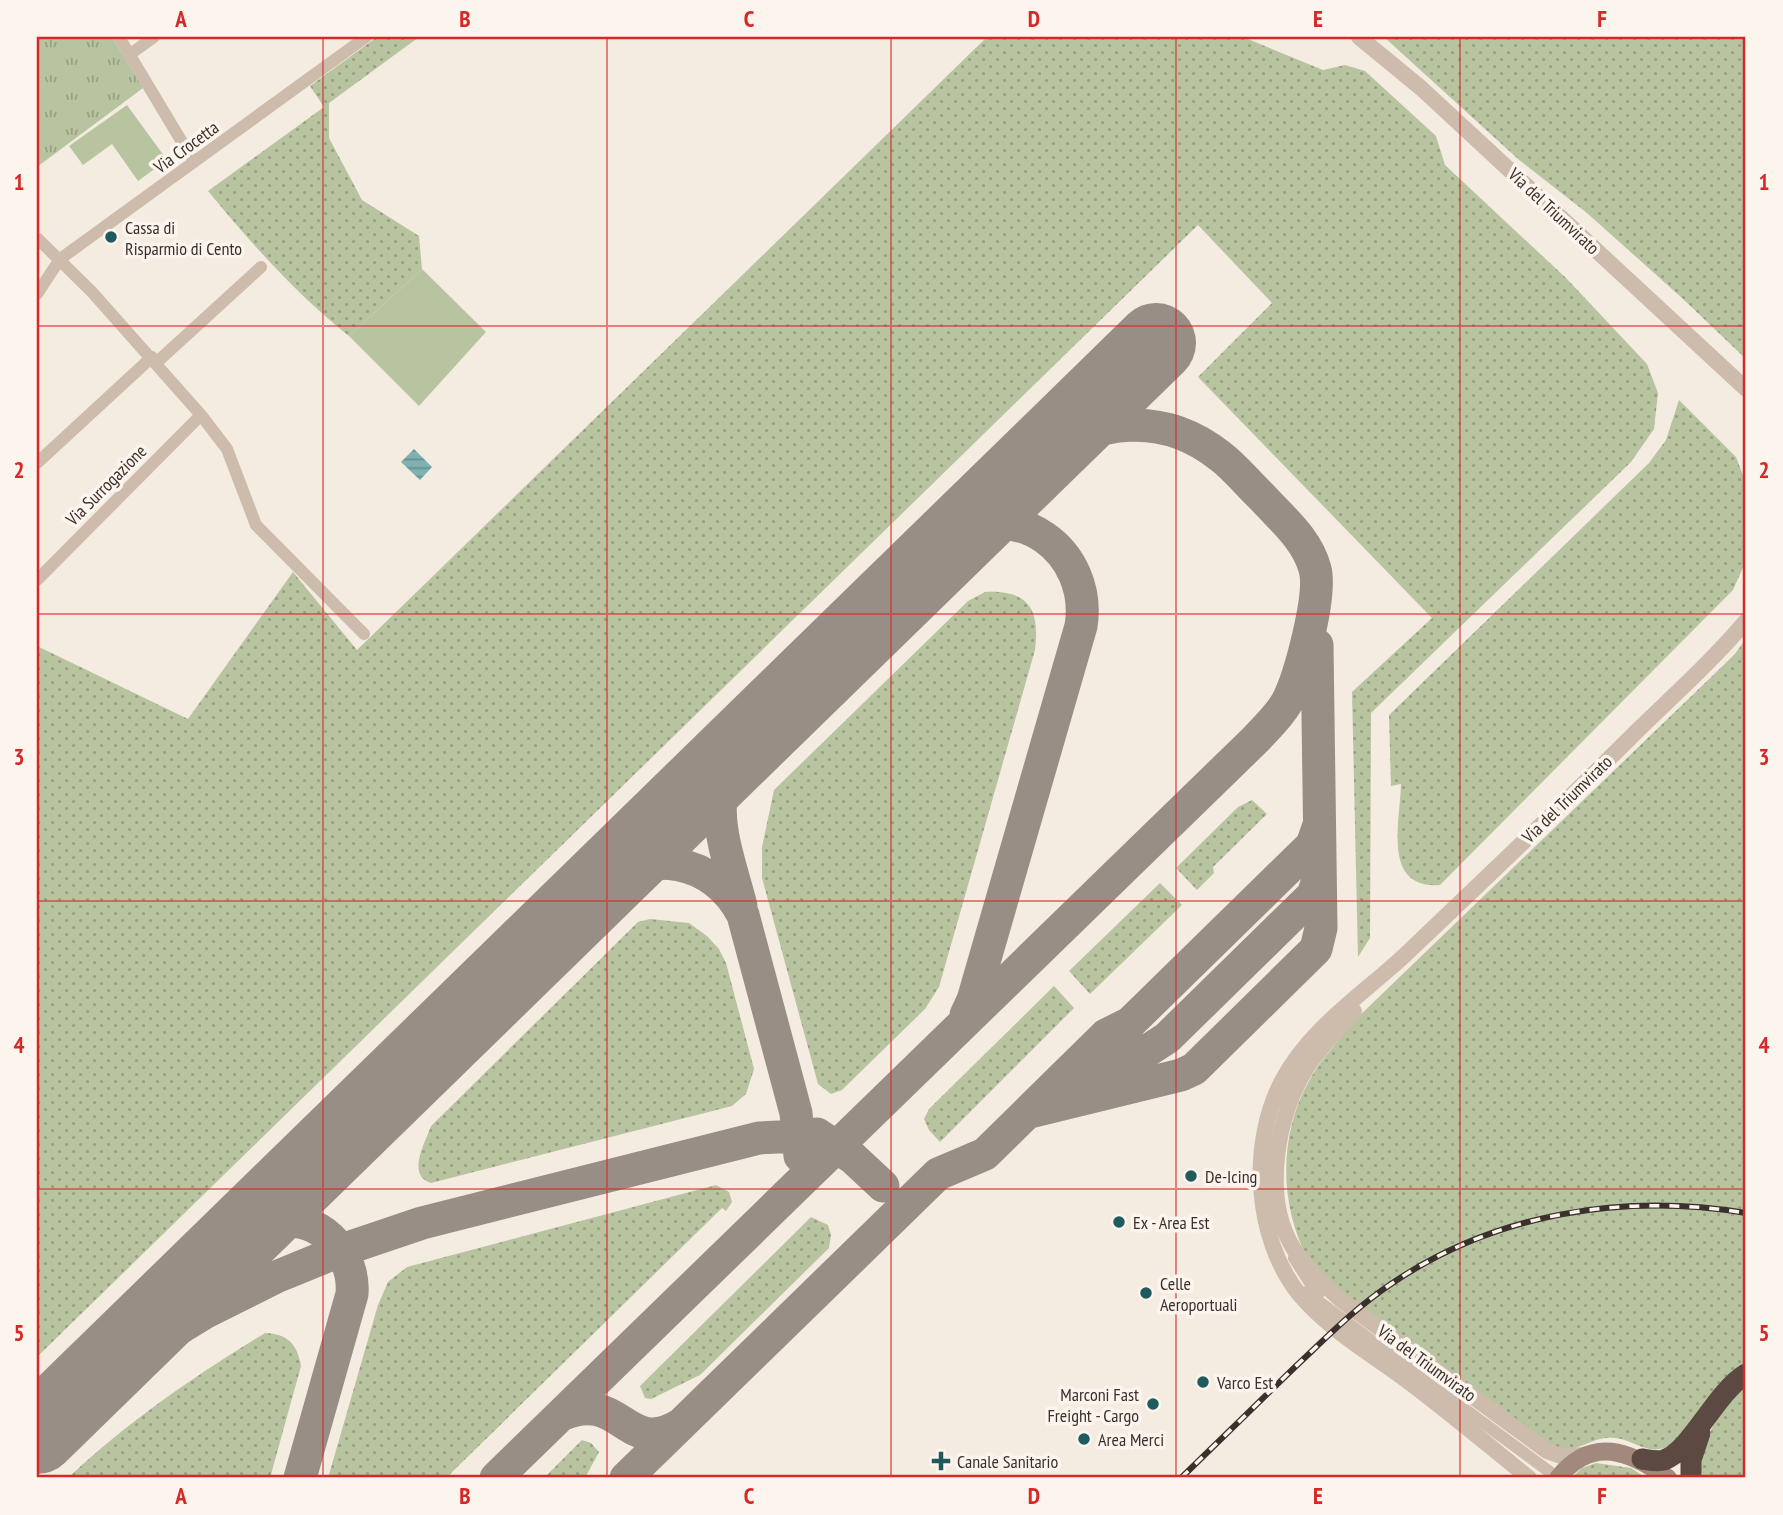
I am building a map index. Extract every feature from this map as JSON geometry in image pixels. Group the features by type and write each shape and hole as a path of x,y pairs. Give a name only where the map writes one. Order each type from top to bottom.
{"highway":[{"path":"1642,1460 1663,1460 1679,1450 1731,1384 1746,1374"},
{"path":"1691,1478 1695,1443 1715,1403"}],"main road":[{"name":"Via del Triumvirato","path":"1561,1474 1588,1455 1615,1451 1642,1460 1668,1478"}],"street":[{"path":"119,37 194,162"},
{"path":"130,55 154,37"},
{"name":"Via Crocetta","path":"37,294 60,259 366,37"},
{"name":"Via del Triumvirato","path":"1359,37 1421,88 1746,389"},
{"path":"37,238 154,360 227,449 256,525 365,634"},
{"path":"37,463 261,267"},
{"name":"Via Surrogazione","path":"37,580 201,415"},
{"name":"Via del Triumvirato","path":"1529,1478 1457,1418 1313,1309 1299,1293 1284,1268 1267,1223 1262,1181 1262,1144 1273,1101 1294,1059 1309,1041 1384,974 1601,767 1746,621"},
{"name":"Via del Triumvirato","path":"1341,1318 1305,1279 1286,1236 1281,1217 1276,1168 1281,1127 1311,1062 1384,974"},
{"name":"Via del Triumvirato","path":"1286,1236 1312,1273 1341,1300 1517,1429 1554,1453 1570,1457 1588,1455"},
{"name":"Via del Triumvirato","path":"1284,1268 1315,1301 1561,1474"}],"green space":[{"path":"37,37 112,37 143,88 37,167"},
{"path":"377,37 419,37 329,103 329,138 362,200 419,236 422,269 349,336 310,303 208,191 324,107 310,86"},
{"path":"987,37 1243,37 1323,70 1345,65 1365,71 1436,136 1445,165 1566,278 1647,364 1658,393 1654,429 1631,462 1371,713 1370,938 1358,957 1352,692 1432,618 1198,377 1272,303 1198,225 37,1357 37,646 188,719 293,572 357,650"},
{"path":"1384,37 1746,37 1746,359 1587,213 1518,159"},
{"path":"127,105 167,160 138,181 112,144 83,165 69,146"},
{"path":"422,269 486,332 419,406 349,336"},
{"path":"1679,400 1736,457 1746,483 1746,561 1733,590 1440,885 1422,883 1409,877 1398,851 1401,784 1391,786 1389,715 1649,463 1666,440"},
{"path":"985,592 1012,594 1028,605 1035,623 1035,650 939,987 925,1009 842,1090 831,1094 818,1084 762,878 762,847 774,790 968,601"},
{"path":"1746,639 1746,1367 1675,1443 1665,1448 1648,1449 1625,1440 1606,1438 1574,1448 1558,1448 1547,1445 1332,1285 1312,1264 1298,1236 1287,1192 1286,1169 1292,1123 1313,1073 1354,1021 1734,655"},
{"path":"1252,800 1267,814 1213,867 1214,873 1197,890 1176,868 1238,807"},
{"path":"1160,883 1182,905 1090,994 1069,971"},
{"path":"650,919 689,923 719,949 726,963 754,1069 746,1094 732,1106 431,1183 424,1179 418,1166 419,1158 431,1126 638,922"},
{"path":"1054,986 1074,1008 940,1142 929,1130 924,1119 929,1109"},
{"path":"716,1185 729,1192 732,1202 726,1211 722,1208 446,1478 328,1478 378,1305 388,1282 407,1267"},
{"path":"811,1217 828,1225 831,1235 829,1248 700,1375 651,1399 645,1398 640,1386"},
{"path":"265,1333 279,1335 290,1341 297,1351 301,1366 270,1478 68,1478 162,1401"},
{"path":"1746,1387 1746,1478 1703,1478 1702,1455 1712,1428 1728,1403"},
{"path":"582,1440 591,1443 599,1452 585,1478 544,1478"},
{"path":"1596,1463 1631,1468 1646,1478 1572,1477 1582,1468"}],"water":[{"path":"414,449 432,467 420,480 401,462"}],"taxiway":[{"path":"496,1478 1256,739 1287,702 1298,674 1313,616 1315,569 1306,548 1293,530 1236,470 1198,441 1152,426 1106,428 1060,444 1038,457"},
{"path":"951,542 975,528 1000,524 1023,527 1044,538 1062,554 1075,575 1081,599 1081,626 973,1000 966,1015"},
{"path":"1030,1112 1181,1075 1194,1069 1316,949 1321,928 1317,645"},
{"path":"741,906 724,843 720,803 723,784 743,744"},
{"path":"626,1478 938,1174 985,1154 1106,1035 1130,1023 1312,845 1319,825"},
{"path":"599,885 618,873 658,863 698,871 715,881 730,896 743,915 796,1113 800,1156"},
{"path":"1075,1069 1150,1049 1167,1038 1313,895 1320,874"},
{"path":"817,1134 853,1158 883,1186"},
{"path":"64,1408 139,1353 206,1312 276,1277 342,1250 422,1223 759,1138 800,1136 835,1146"},
{"path":"238,1237 285,1221 313,1226 325,1233 343,1254 352,1280 352,1294 300,1478"},
{"path":"561,1415 581,1409 598,1410 647,1434 662,1433 680,1425"}],"runway":[{"path":"37,1434 1156,343"}],"railway":[{"path":"1181,1478 1353,1313 1391,1284 1431,1260 1473,1240 1561,1214 1607,1208 1700,1207 1746,1213"}],"place":[{"name":"Cassa di Risparmio di Cento","path":"111,237"},
{"name":"De-Icing","path":"1191,1176"},
{"name":"Ex - Area Est","path":"1119,1222"},
{"name":"Celle Aeroportuali","path":"1146,1293"},
{"name":"Varco Est","path":"1203,1382"},
{"name":"Marconi Fast Freight - Cargo","path":"1153,1404"},
{"name":"Area Merci","path":"1084,1439"},
{"name":"Canale Sanitario","path":"941,1461"}]}
